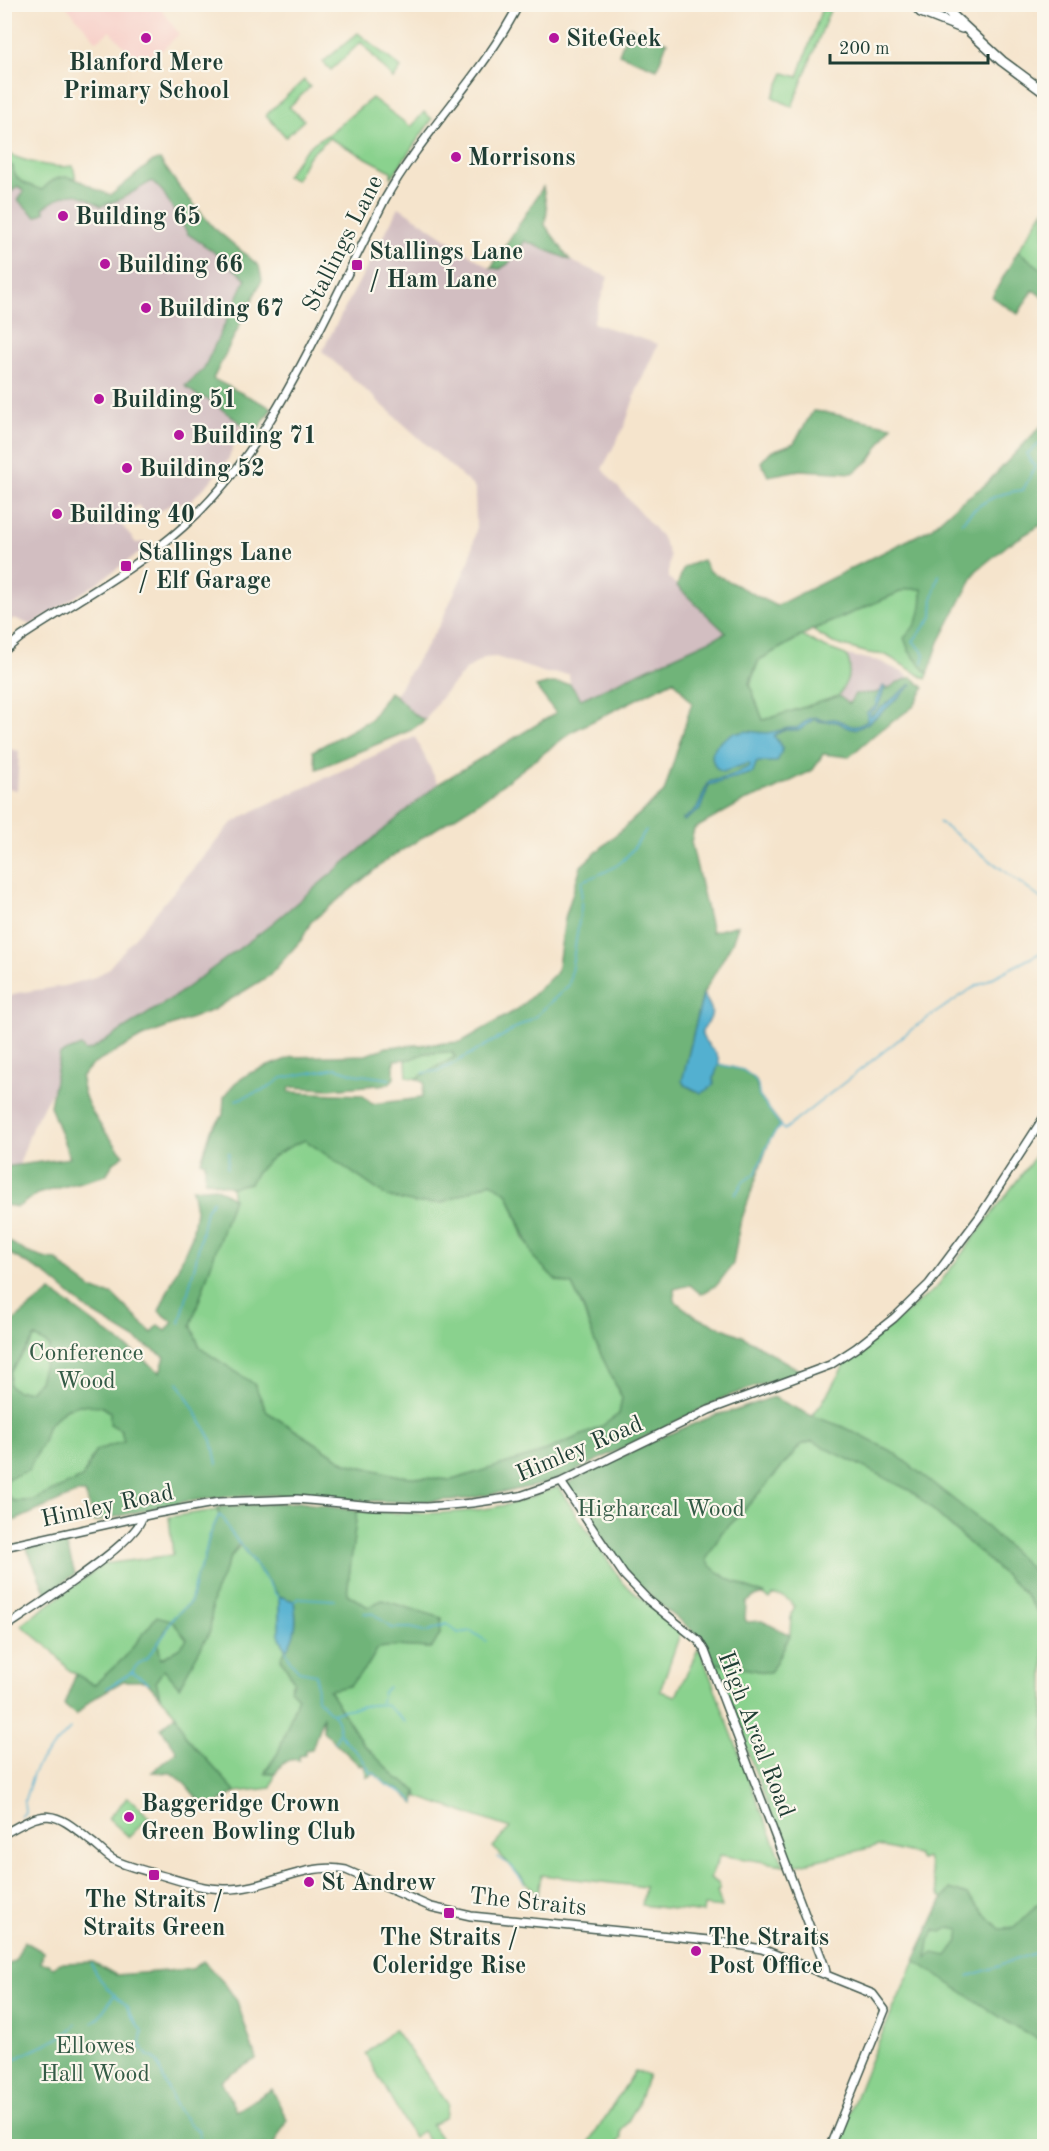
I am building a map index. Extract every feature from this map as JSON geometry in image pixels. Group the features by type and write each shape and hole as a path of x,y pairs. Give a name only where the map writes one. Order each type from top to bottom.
{"highway":[{"path":"926,13 935,4"},
{"path":"940,4 1002,61 1044,92"},
{"path":"913,5 921,12 972,34"}],"main road":[{"name":"Stallings Lane","path":"4,651 21,637 162,545 213,498 245,460 296,375 401,170 492,50 519,4"},
{"name":"Himley Road","path":"4,1547 219,1502 297,1498 374,1506 438,1506 520,1496 561,1482 709,1410 831,1365 856,1348 894,1318 929,1284 980,1216 1044,1117"},
{"name":"High Arcal Road","path":"561,1482 624,1575 648,1600 699,1641 705,1652 826,1973"},
{"path":"4,1628 102,1560 137,1529 142,1517"},
{"name":"The Straits","path":"4,1834 32,1818 49,1816 61,1819 107,1856 127,1865 199,1886 225,1889 272,1882 306,1870 323,1867 338,1868 431,1907 471,1916 558,1923 767,1950 873,1994 885,2010 830,2146"}],"shaded area":[{"name":"Blanford Mere Primary School","path":"65,5 158,5 179,34 159,53 155,50 140,65 110,31 97,41"},
{"path":"153,161 246,279 203,370 242,424 228,460 187,504 174,502 148,519 138,505 117,519 136,543 146,542 149,546 91,587 31,625 14,618 5,624 5,176 37,199 76,179 111,195"},
{"path":"399,207 490,268 512,235 608,277 593,323 658,344 636,392 625,425 602,469 661,536 670,556 668,577 727,633 580,699 570,684 569,674 546,673 496,657 484,658 467,669 443,695 425,720 414,716 395,695 440,624 470,559 476,530 475,488 322,351"},
{"path":"846,655 879,661 910,678 875,693 855,694 849,704 839,696 850,674 849,660"},
{"path":"415,737 438,784 268,927 177,995 91,1050 60,1054 53,1090 33,1125 19,1165 5,1167 4,1000 17,993 64,986 95,977 107,970 231,824 253,811"},
{"path":"5,748 19,751 17,790 5,788"}],"green space":[{"path":"823,5 832,5 792,107 773,97 784,73 798,77"},
{"path":"629,27 667,42 657,69 619,54"},
{"path":"358,33 401,68 393,79 361,42 331,70 323,62"},
{"path":"304,80 310,87 289,107 304,120 286,137 266,115"},
{"path":"372,98 411,127 424,112 432,119 391,178 391,171 329,138 308,157 296,180 286,176 308,148"},
{"path":"5,153 38,164 73,166 76,179 37,199 5,176"},
{"path":"160,160 213,227 259,266 262,280 213,379 272,408 255,434 208,399 199,397 185,386 203,370 246,279 188,234 163,192 152,181 121,199 101,206 84,197 65,195 43,208 45,212 36,217 18,200 24,192 18,186 10,193 5,188 5,163 13,166 19,179 42,190 51,182 67,177 111,195 153,161"},
{"path":"543,187 547,210 545,225 570,260 525,241 508,264 500,269 491,268"},
{"path":"1044,210 1044,271 1018,251"},
{"path":"1018,251 1044,271 1044,298 1033,290 1018,314 992,297"},
{"path":"813,411 892,426 870,460 853,473 800,470 768,476 761,462 770,452 794,443"},
{"name":"Conference Wood","path":"1044,423 1044,523 1009,544 976,571 939,642 928,674 909,651 904,638 917,621 922,596 922,589 907,589 812,630 759,660 749,683 763,720 839,696 849,704 855,694 875,693 912,677 924,688 914,706 874,735 849,757 823,754 813,770 769,792 744,801 694,829 691,842 712,932 738,925 732,943 703,994 687,1059 685,1085 696,1091 713,1079 718,1064 743,1070 756,1080 759,1096 781,1125 770,1139 740,1224 733,1264 717,1285 701,1294 690,1285 674,1289 675,1301 696,1317 742,1336 801,1371 725,1397 568,1475 535,1486 467,1499 411,1502 279,1495 226,1497 182,1502 168,1508 159,1507 94,1522 85,1493 77,1493 16,1520 5,1522 5,1492 13,1501 31,1501 82,1478 95,1451 124,1441 121,1430 110,1424 110,1412 101,1406 79,1405 65,1409 47,1427 43,1442 28,1471 8,1478 5,1487 4,1350 7,1326 51,1291 160,1372 165,1357 89,1311 44,1273 5,1251 5,1239 26,1252 57,1260 92,1289 112,1294 152,1333 158,1325 166,1331 173,1322 159,1311 192,1236 196,1210 192,1189 215,1187 233,1198 191,1325 200,1348 254,1384 267,1412 346,1463 399,1476 452,1480 540,1453 599,1428 619,1414 622,1398 594,1340 583,1307 572,1285 556,1280 534,1258 508,1194 491,1182 442,1203 415,1203 388,1197 305,1140 273,1157 250,1183 231,1187 205,1180 205,1163 201,1161 211,1130 223,1115 224,1097 235,1083 250,1073 292,1057 366,1055 387,1047 461,1042 518,1009 557,972 565,918 581,866 664,792 692,703 674,680 573,731 482,800 388,859 311,922 302,939 269,976 213,1010 142,1037 92,1065 81,1077 82,1088 90,1108 124,1155 114,1162 106,1175 37,1194 18,1207 5,1205 5,1167 70,1158 50,1106 60,1054 81,1046 85,1051 91,1050 177,995 268,927 438,784 556,713 536,687 550,683 570,684 581,699 726,633 677,586 684,567 703,560 709,571 776,606 930,529 958,504 985,485","holes":["452,1052 455,1057 417,1078 424,1083 422,1098 372,1104 362,1095 289,1092 290,1087 329,1089 389,1084 394,1078 394,1060 410,1059 426,1053","35,1337 50,1346 39,1381 30,1391 16,1391 9,1385 10,1372"]},
{"path":"922,588 922,611 913,629 909,651 928,674 926,679 886,655 868,653 833,643 812,630 907,589"},
{"path":"802,636 846,655 850,666 847,681 839,696 763,721 750,685 759,660"},
{"path":"389,692 413,714 425,720 411,730 317,769 313,751 370,720"},
{"path":"452,1052 455,1057 417,1079 407,1077 406,1060 426,1053"},
{"path":"1044,1138 1044,1584 976,1517 812,1416 846,1362 936,1288 1031,1162"},
{"path":"305,1140 388,1197 442,1203 491,1182 508,1194 525,1240 556,1280 572,1285 594,1340 622,1398 619,1414 599,1428 540,1453 452,1480 399,1476 346,1463 267,1412 254,1384 200,1348 191,1325 233,1198 231,1187 250,1183 273,1157"},
{"path":"35,1337 50,1345 39,1381 30,1391 16,1391 9,1385 10,1372"},
{"name":"Higharcal Wood","path":"773,1397 812,1416 841,1426 893,1452 976,1517 1039,1576 1044,1584 1044,1620 1022,1591 913,1492 812,1441 801,1445 722,1532 706,1560 723,1576 764,1594 746,1603 745,1619 747,1622 762,1621 790,1635 770,1673 714,1663 702,1638 663,1607 628,1574 565,1484 662,1437 718,1414 734,1411"},
{"path":"79,1405 101,1406 110,1412 111,1424 121,1430 124,1441 95,1451 82,1478 31,1501 13,1501 5,1492 8,1478 43,1442 47,1427 65,1409"},
{"path":"813,1441 913,1492 1022,1591 1044,1620 1044,2146 836,2146 873,2054 943,1899 938,1894 927,1858 920,1860 917,1855 878,1846 791,1866 714,1663 770,1673 790,1636 791,1615 795,1607 790,1602 777,1595 773,1595 770,1599 735,1582 711,1567 706,1560 722,1532 801,1445"},
{"path":"558,1487 623,1583 681,1631 660,1691 676,1696 698,1649 701,1652 757,1801 784,1865 720,1855 710,1879 718,1883 720,1890 717,1891 722,1908 704,1906 703,1913 642,1905 645,1887 541,1875 538,1895 493,1847 510,1828 418,1797 417,1790 397,1778 363,1744 328,1689 349,1685 368,1665 378,1648 395,1646 432,1648 440,1634 442,1618 382,1600 368,1607 347,1594 357,1511 414,1513 472,1511 510,1504"},
{"path":"299,1502 357,1511 347,1594 368,1607 382,1600 442,1618 440,1634 432,1648 395,1646 378,1648 368,1665 349,1686 329,1690 363,1744 397,1778 417,1791 415,1804 401,1791 387,1785 375,1774 367,1777 364,1766 361,1764 360,1766 323,1731 323,1716 312,1749 305,1750 305,1755 299,1756 299,1760 285,1762 275,1774 265,1773 278,1753 298,1697 290,1689 294,1681 281,1658 296,1626 294,1601 279,1596 239,1543 213,1597 210,1631 179,1687 164,1669 156,1681 160,1697 146,1681 123,1681 92,1699 76,1715 64,1705 76,1674 94,1685 125,1657 157,1616 171,1620 191,1601 209,1537 219,1515 217,1507","holes":["171,1620 187,1639 180,1648 161,1659 158,1644"]},
{"path":"217,1510 219,1515 209,1537 191,1601 171,1620 188,1639 180,1648 161,1659 158,1644 169,1626 157,1616 125,1657 94,1685 69,1670 51,1649 21,1625 104,1564 173,1555 169,1517"},
{"path":"65,1540 75,1574 46,1594 26,1546"},
{"path":"240,1545 279,1596 280,1631 286,1650 281,1659 294,1681 290,1686 298,1697 278,1753 266,1770 266,1774 275,1774 271,1788 236,1792 186,1737 176,1715 160,1697 156,1681 164,1668 179,1687 210,1631 213,1597 229,1560"},
{"path":"176,1715 186,1737 236,1792 207,1810 185,1784 171,1773 152,1772 177,1751 161,1728"},
{"name":"Baggeridge Crown Green Bowling Club","path":"128,1797 149,1817 129,1837 108,1818"},
{"path":"950,1889 967,1895 1000,1929 1014,1928 1044,1898 1044,2042 1012,2025 914,1960","holes":["950,1927 960,1929 958,1941 947,1956 934,1953 927,1958 929,1940 935,1930 942,1932"]},
{"name":"Ellowes Hall Wood","path":"24,1941 43,1952 41,1963 49,1964 53,1968 60,1963 93,1962 116,1975 191,1969 203,1961 225,1984 237,2001 256,2059 221,2080 236,2111 272,2089 287,2120 274,2144 276,2146 5,2146 4,1967 15,1961"},
{"path":"394,2029 448,2104 445,2117 431,2125 446,2146 432,2146 422,2131 413,2137 366,2054"},
{"path":"635,2071 648,2075 638,2104 621,2133 619,2146 587,2146"}],"water":[{"path":"911,684 883,711 859,728 851,729 836,722 821,722 814,719 800,730 785,730 776,734 774,736 783,748 777,762 758,762 753,773 709,785 700,810 684,821 683,819 698,807 709,782 731,776 750,766 749,763 723,772 715,765 712,756 715,748 734,732 768,733 787,728 797,728 815,717 823,720 839,720 856,726 867,721 867,712 876,706 876,700 883,686 885,687 877,709 870,712 870,717"},
{"path":"703,994 712,1012 710,1020 702,1029 702,1036 716,1053 719,1061 714,1084 701,1093 682,1081"},
{"path":"279,1596 294,1601 295,1608 294,1633 286,1650 279,1635"}],"waterway":[{"path":"961,523 974,509 996,496 1023,490 1035,467 1027,454 1044,440"},
{"path":"923,664 924,653 913,641 932,617 933,596 939,575"},
{"path":"939,822 1044,901"},
{"path":"423,1073 438,1071 449,1066 536,1016 569,985 581,908 582,881 620,863 646,830"},
{"path":"718,1064 743,1070 754,1078 758,1085 759,1096 784,1130 916,1026 971,989 1044,951"},
{"path":"236,1100 268,1088 282,1078 336,1068 354,1074 390,1079"},
{"path":"735,1195 743,1182 756,1173 770,1139 781,1125"},
{"path":"227,1168 229,1152"},
{"path":"180,1323 206,1210 213,1200"},
{"path":"178,1382 212,1440 217,1464"},
{"path":"107,1688 132,1672 146,1659 166,1632 171,1620 191,1601 209,1537 219,1515 280,1600"},
{"path":"294,1601 300,1598 335,1600"},
{"path":"364,1613 374,1614 392,1628 412,1628 426,1632 447,1624 458,1633 471,1631 486,1641"},
{"path":"286,1650 290,1661 299,1671 316,1674 317,1699 332,1713 361,1706 383,1705 405,1722"},
{"path":"132,1672 149,1683"},
{"path":"381,1702 383,1692 388,1687"},
{"path":"332,1713 341,1735 364,1760 370,1773 374,1773 387,1785 406,1794 415,1803"},
{"path":"21,1817 25,1812 24,1802 33,1774 40,1761 70,1729"},
{"path":"335,1742 340,1732"},
{"path":"498,1857 511,1866 525,1884"},
{"path":"1002,1964 1044,1950"},
{"path":"92,1964 95,1973 126,2005 142,2031 140,2044 148,2056 154,2058 158,2063 177,2109 199,2131 201,2146"},
{"path":"968,1976 1000,1966"},
{"path":"93,2022 115,1994"},
{"path":"4,2067 60,2037 76,2024"}],"place":[{"name":"Blanford Mere Primary School","path":"146,38"},
{"name":"SiteGeek","path":"554,38"},
{"name":"Morrisons","path":"456,157"},
{"name":"Building 65","path":"63,216"},
{"name":"Building 66","path":"105,264"},
{"name":"Stallings Lane / Ham Lane","path":"357,265"},
{"name":"Building 67","path":"146,308"},
{"name":"Building 51","path":"99,399"},
{"name":"Building 71","path":"179,435"},
{"name":"Building 52","path":"127,468"},
{"name":"Building 40","path":"57,514"},
{"name":"Stallings Lane / Elf Garage","path":"126,566"},
{"name":"Baggeridge Crown Green Bowling Club","path":"129,1817"},
{"name":"The Straits / Straits Green","path":"154,1875"},
{"name":"St Andrew","path":"309,1882"},
{"name":"The Straits / Coleridge Rise","path":"449,1913"},
{"name":"The Straits Post Office","path":"696,1951"}]}
